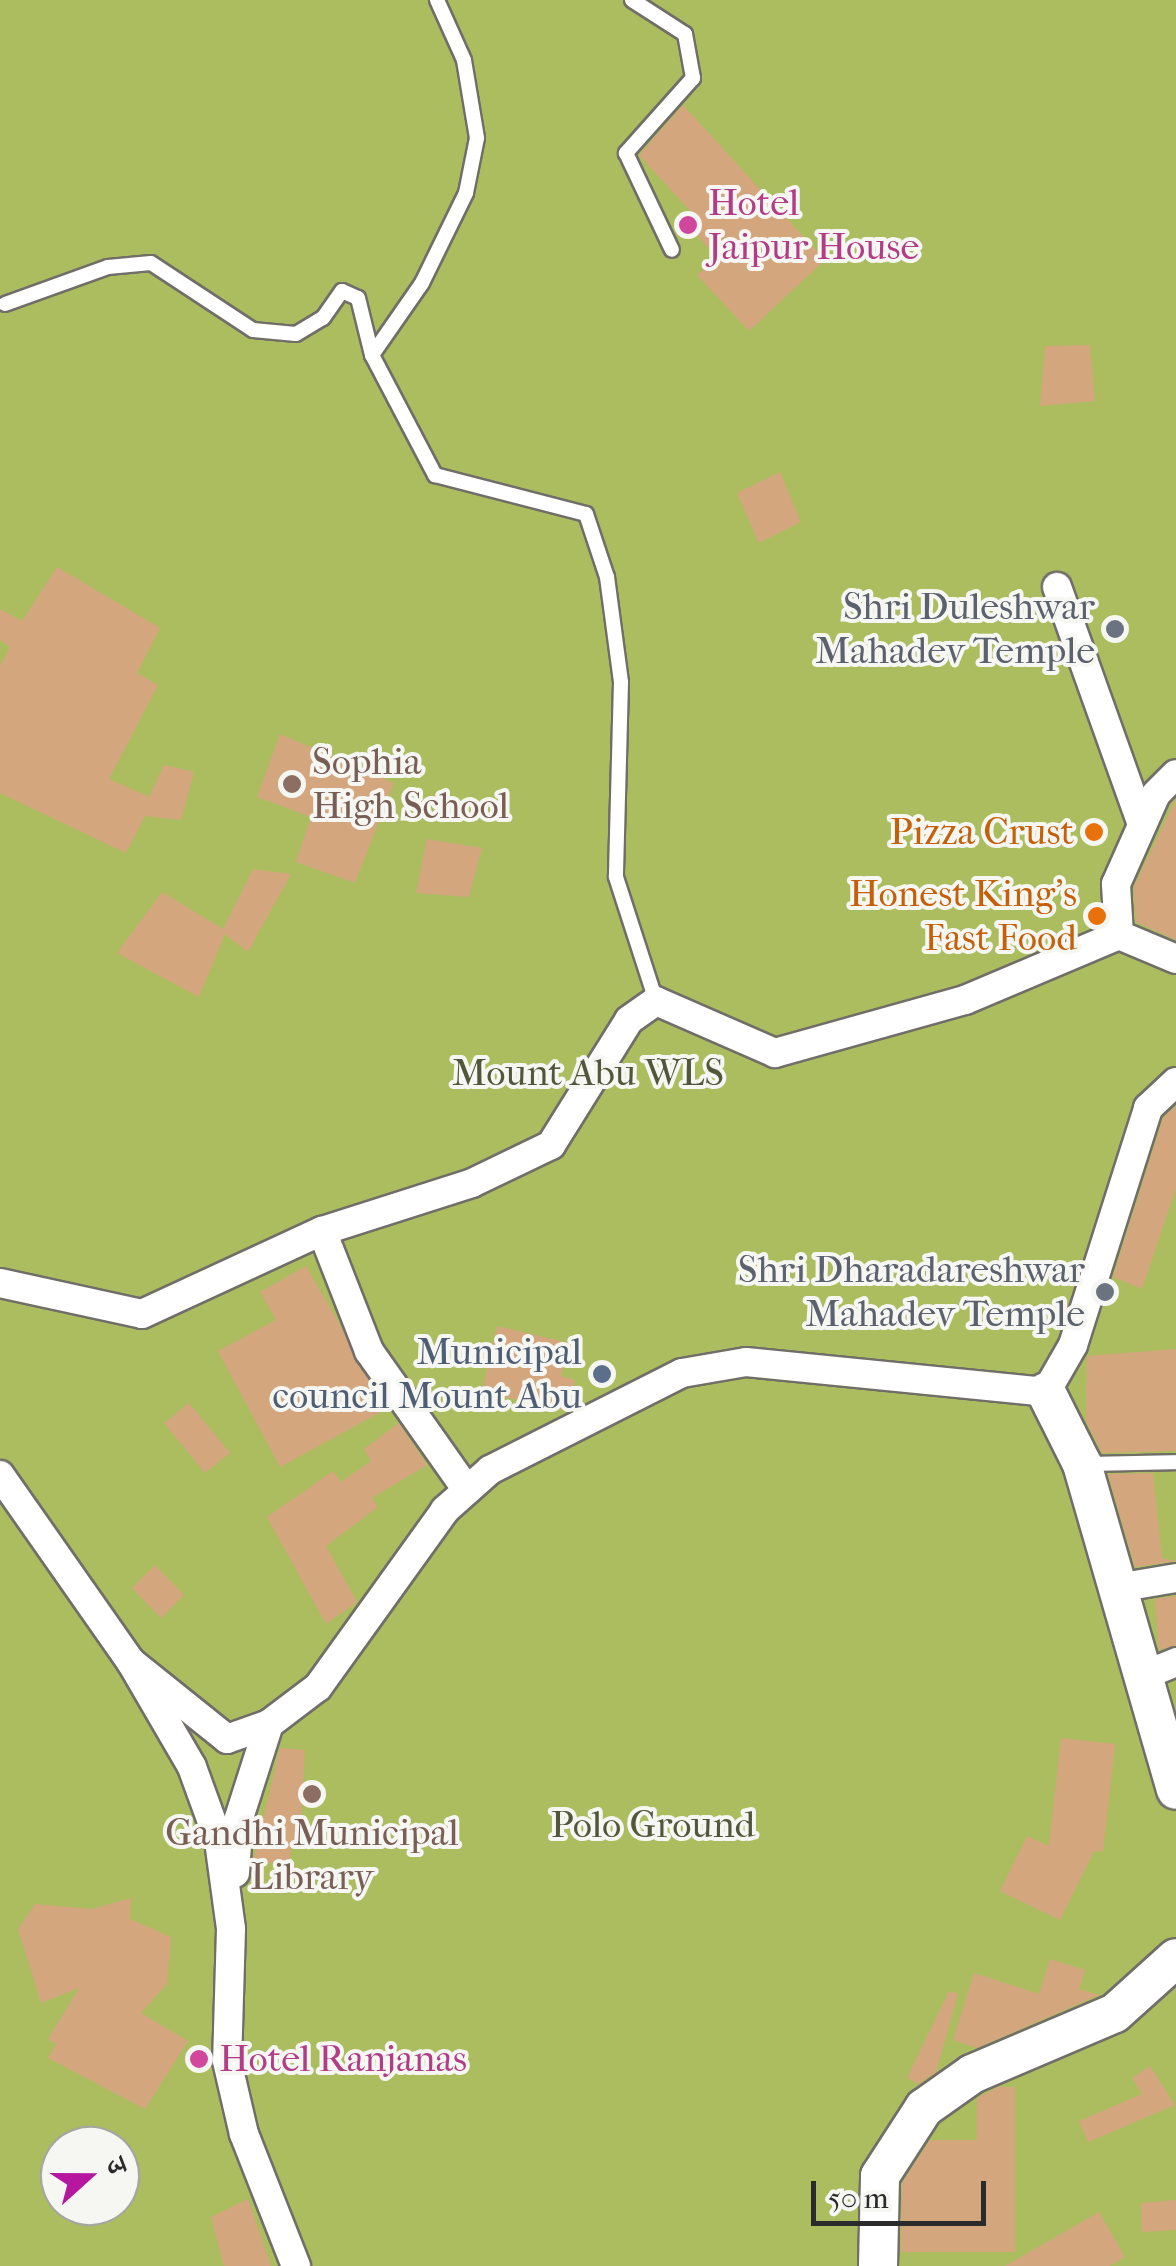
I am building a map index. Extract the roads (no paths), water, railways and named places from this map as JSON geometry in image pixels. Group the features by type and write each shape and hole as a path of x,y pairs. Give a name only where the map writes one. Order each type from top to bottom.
{"main road":[{"path":"1046,1392 1082,1464 1118,1588 1159,1669 1176,1790"},
{"path":"878,2266 880,2176 924,2108 972,2074 1115,2013 1176,1958"}],"street":[{"path":"1057,587 1142,824"},
{"path":"1119,936 1116,884 1142,824 1176,774"},
{"path":"0,1284 142,1314 322,1231 472,1183 552,1145 629,1020 656,1001 774,1054 965,1000 1119,936 1176,959"},
{"path":"131,1662 226,1739 269,1724 318,1686 467,1490 587,1413 698,1370 746,1362 1046,1392 1073,1344 1148,1108 1176,1082"},
{"path":"322,1231 369,1351 467,1490"},
{"path":"0,1475 131,1662 212,1822 231,1936"},
{"path":"1118,1588 1176,1578"},
{"path":"269,1724 239,1818 227,2061 244,2134 296,2266"}],"lane":[{"path":"372,355 422,282 466,193 477,138 464,60 437,0"},
{"path":"632,0 685,34 692,78 626,153 672,250"},
{"path":"5,304 108,267 151,262 253,330 296,334 323,318 342,291 358,298 372,355 435,475 586,514 607,577 621,682 616,877 656,1001"},
{"path":"1082,1464 1176,1462"}],"place":[{"name":"Hotel Jaipur House","path":"688,225"},
{"name":"Shri Duleshwar Mahadev Temple","path":"1115,629"},
{"name":"Sophia High School","path":"292,784"},
{"name":"Pizza Crust","path":"1094,832"},
{"name":"Honest King's Fast Food","path":"1097,916"},
{"name":"Shri Dharadareshwar Mahadev Temple","path":"1105,1292"},
{"name":"Municipal council Mount Abu","path":"602,1374"},
{"name":"Gandhi Municipal Library","path":"312,1794"},
{"name":"Hotel Ranjanas","path":"199,2059"}],"park label":[{"name":"Mount Abu WLS","path":"588,1073"},
{"name":"Polo Ground","path":"653,1825"}]}
